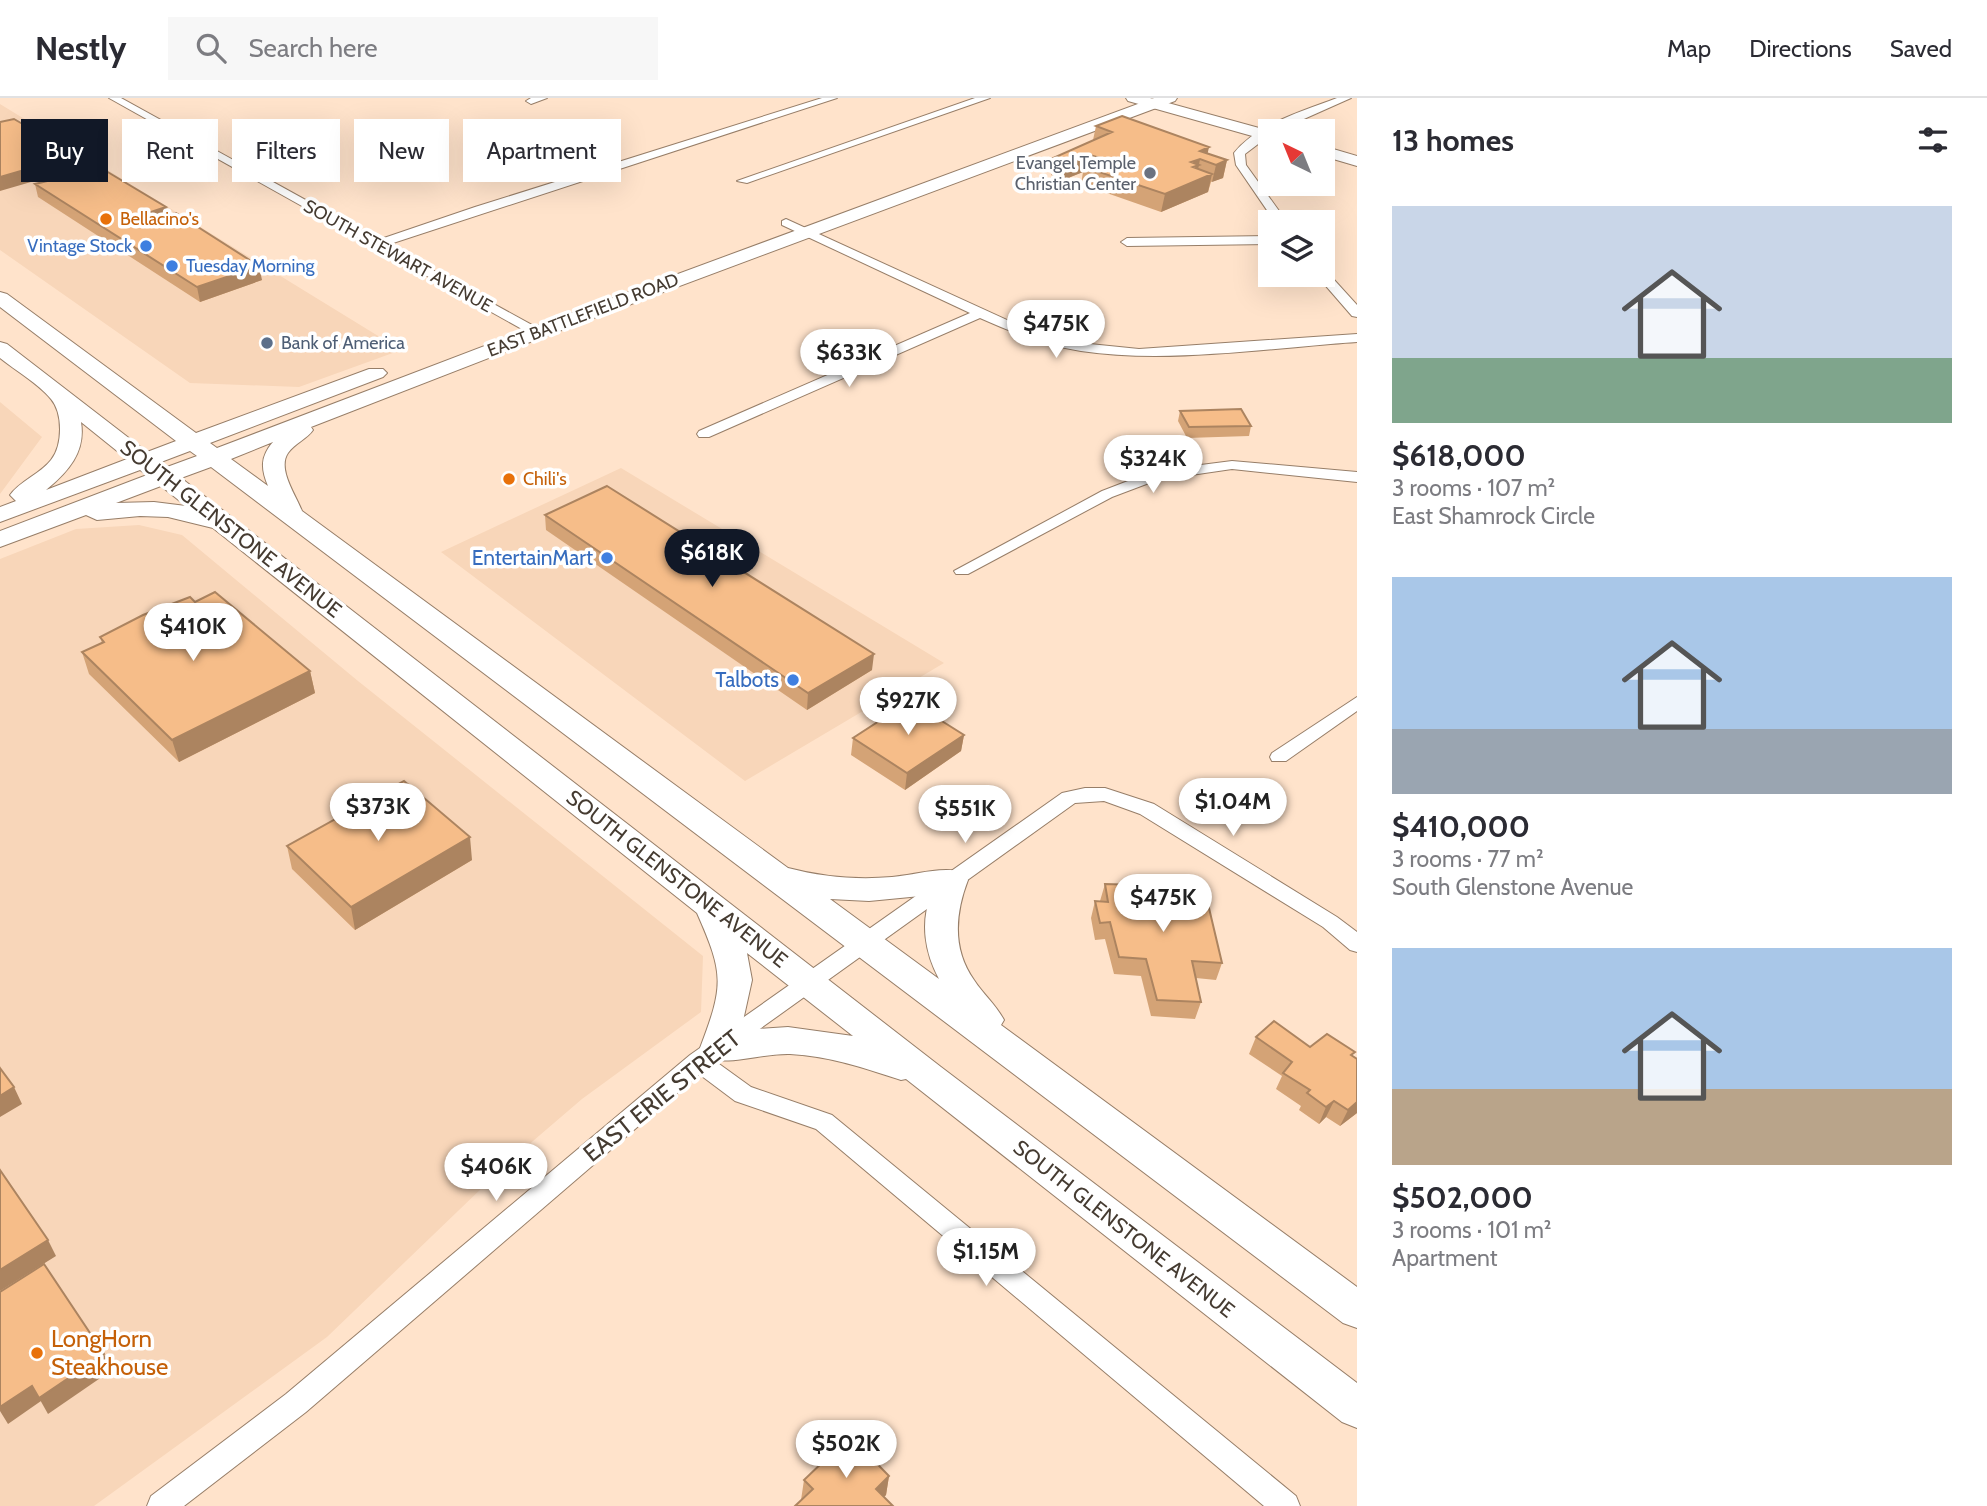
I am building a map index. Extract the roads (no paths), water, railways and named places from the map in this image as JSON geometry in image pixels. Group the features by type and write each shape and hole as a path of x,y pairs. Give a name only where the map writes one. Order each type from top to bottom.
{"main road":[{"name":"EAST BATTLEFIELD ROAD","path":"0,540 1133,98"},
{"name":"EAST BATTLEFIELD ROAD","path":"0,515 296,402 517,322 1161,101"},
{"name":"SOUTH GLENSTONE AVENUE","path":"0,298 1357,1310"},
{"name":"SOUTH GLENSTONE AVENUE","path":"0,348 929,1077 1357,1408"},
{"path":"0,508 43,480 67,456 73,432 71,416 62,397"},
{"path":"141,404 195,416 247,412 296,402"},
{"path":"292,517 285,493 275,482 272,461 277,450 293,436 328,413"},
{"path":"33,527 98,513 147,509 196,515 236,532"},
{"path":"770,873 802,884 848,890 911,887 952,880"},
{"path":"952,880 942,900 939,918 940,938 952,973 972,1004 1043,1077"},
{"path":"705,901 731,948 735,970 733,1008 708,1055"},
{"path":"708,1055 753,1040 808,1041 864,1052 929,1077"}],"street":[{"name":"SOUTH STEWART AVENUE","path":"114,98 536,333"},
{"path":"531,101 542,98"},
{"path":"378,244 479,209 832,98"},
{"path":"743,181 985,98"},
{"path":"1133,98 1161,101 1258,132"},
{"path":"1301,119 1346,98"},
{"path":"1258,139 1244,146 1239,153 1239,161 1258,188"},
{"path":"1335,155 1357,161"},
{"path":"796,228 980,313 1049,341 1125,353 1357,338"},
{"path":"1127,242 1258,240"},
{"path":"1334,287 1357,313"},
{"path":"704,434 980,313"},
{"path":"962,571 1107,494 1154,476 1232,465 1357,477"},
{"path":"1279,757 1357,703"},
{"name":"EAST ERIE STREET","path":"161,1506 296,1403 708,1055 1062,801 1085,794 1116,797 1147,809 1330,922 1357,944"},
{"path":"708,1055 743,1094 824,1122 1286,1506"}],"place":[{"name":"Evangel Temple Christian Center","path":"1150,173"},
{"name":"Bellacino's","path":"106,219"},
{"name":"Vintage Stock","path":"146,246"},
{"name":"Tuesday Morning","path":"172,266"},
{"name":"Bank of America","path":"267,343"},
{"name":"Chili's","path":"509,479"},
{"name":"EntertainMart","path":"607,558"},
{"name":"Talbots","path":"793,680"},
{"name":"LongHorn Steakhouse","path":"37,1353"}]}
